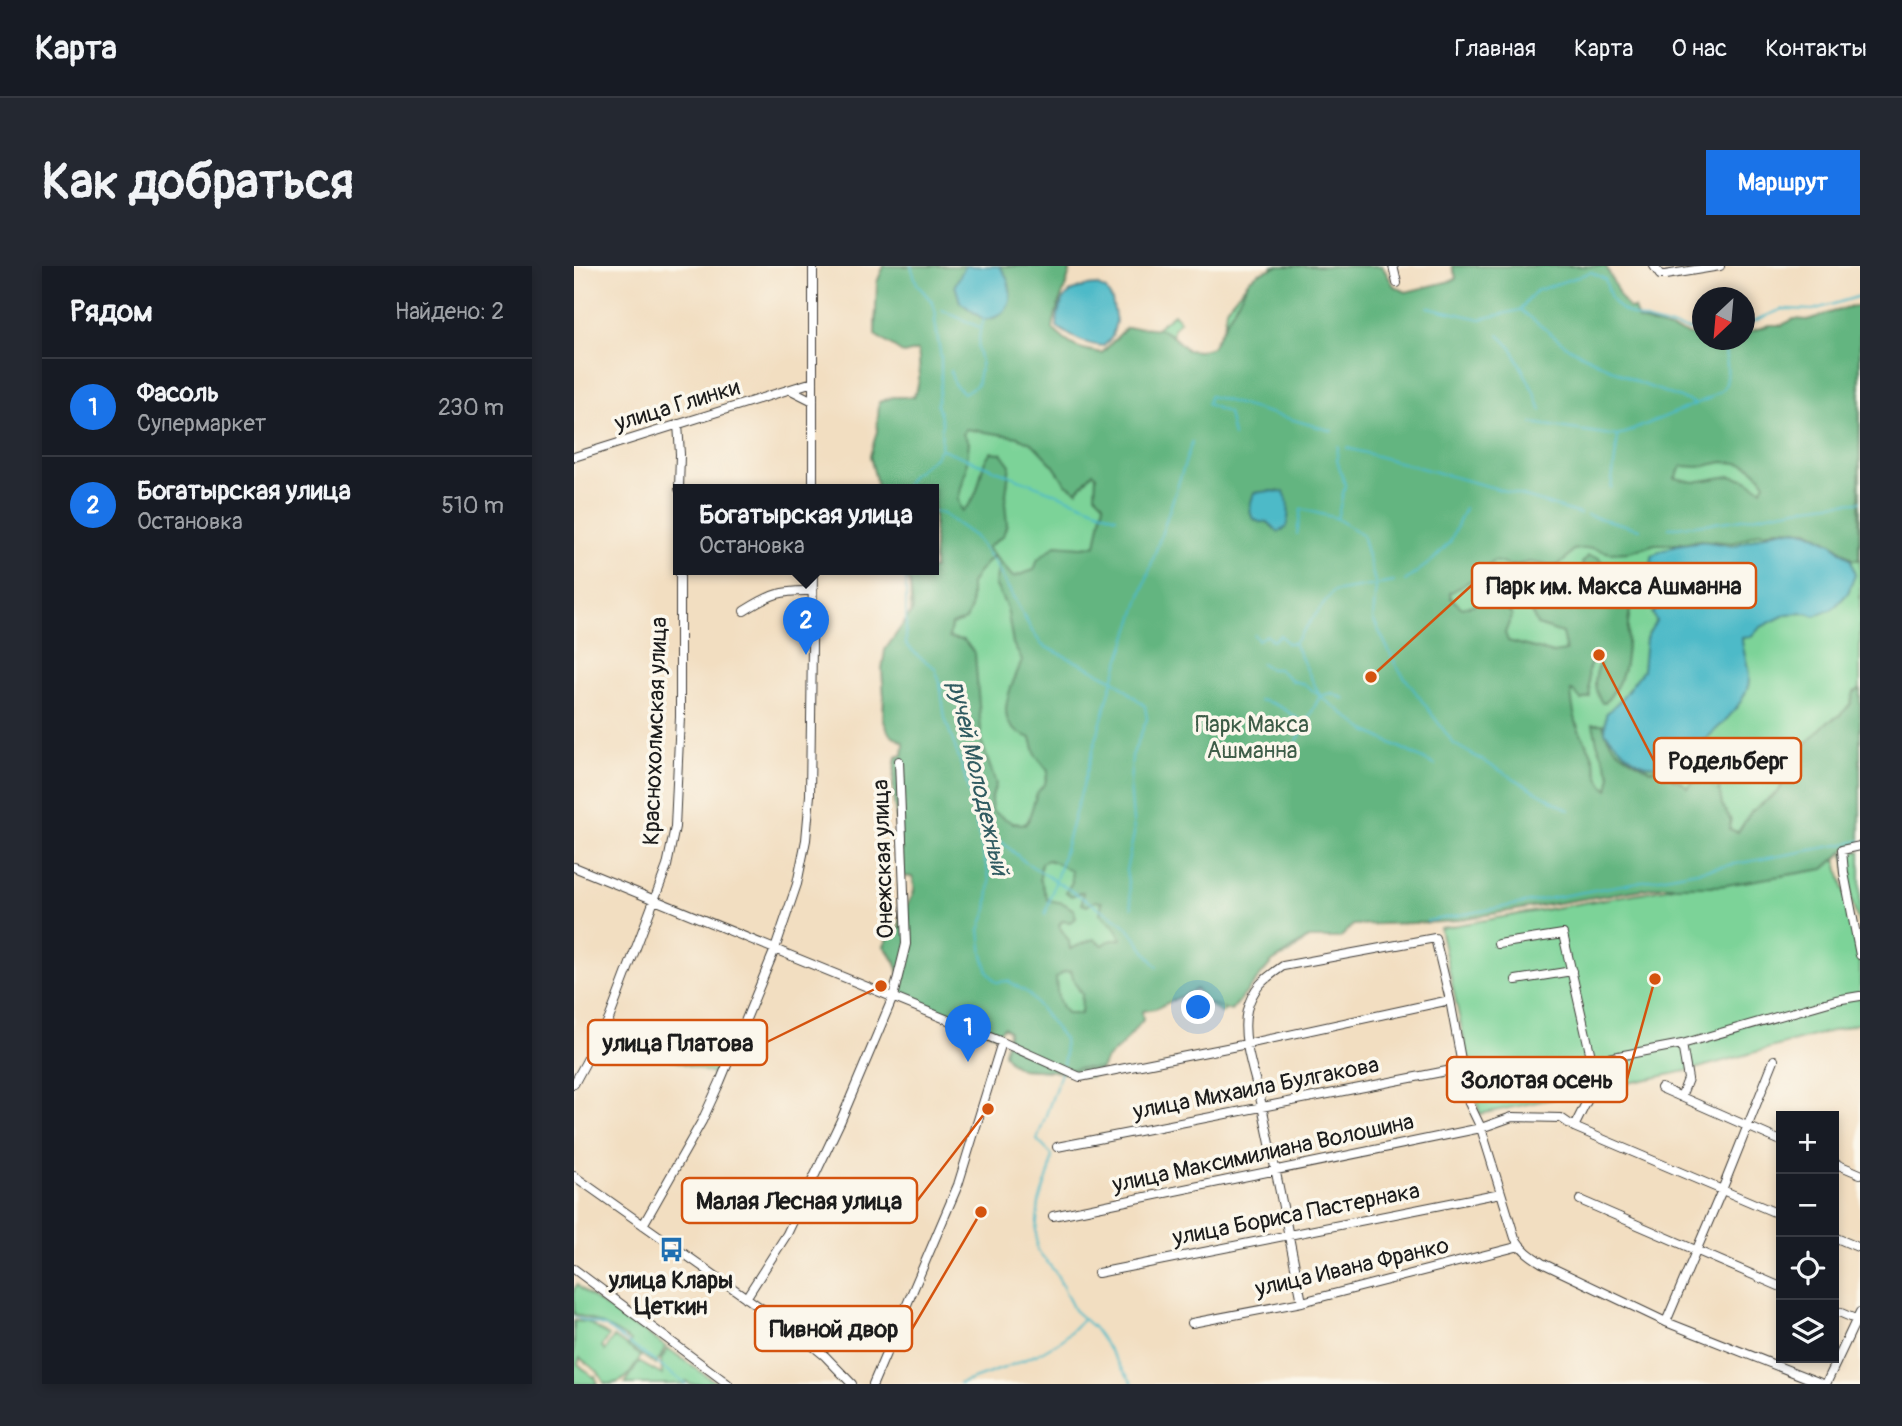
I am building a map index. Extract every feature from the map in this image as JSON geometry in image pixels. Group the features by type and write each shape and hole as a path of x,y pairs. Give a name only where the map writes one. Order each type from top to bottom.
{"street":[{"path":"813,266 813,484"},
{"path":"1393,266 1397,284"},
{"path":"1654,266 1660,275 1720,266"},
{"name":"улица Глинки","path":"574,457 813,382"},
{"path":"791,390 813,401"},
{"path":"678,424 680,484"},
{"name":"Краснохолмская улица","path":"574,1084 609,1019 667,866 675,827 680,718 680,575"},
{"path":"643,1225 711,1102 775,949 797,884 806,840 810,795 813,575"},
{"path":"744,611 768,596 789,590 813,591"},
{"name":"Онежская улица","path":"746,1298 788,1234 841,1120 893,996 906,944 899,761"},
{"path":"1860,846 1842,850 1860,955"},
{"path":"574,867 893,996 1080,1077 1450,1000"},
{"path":"1498,944 1563,934 1592,1061"},
{"path":"1302,1302 1247,1044 1246,1014 1253,991 1283,966 1435,938 1450,1000 1469,1103 1481,1128 1515,1238 1529,1255 1666,1322 1824,1384 1859,1318 1839,1312"},
{"path":"1516,981 1572,971"},
{"path":"1466,1086 1529,1069 1592,1061 1682,1044 1836,1000 1860,996"},
{"path":"873,1384 958,1185 1002,1042"},
{"path":"1681,1097 1688,1079 1682,1044"},
{"path":"1666,1322 1774,1060"},
{"name":"улица Михаила Булгакова","path":"1057,1147 1462,1068"},
{"path":"1661,1088 1776,1139"},
{"path":"1574,1127 1590,1095"},
{"name":"улица Максимилиана Волошина","path":"1053,1216 1481,1128 1512,1117 1562,1118 1574,1127 1776,1213"},
{"path":"1839,1165 1860,1174"},
{"path":"574,1176 806,1341 852,1384"},
{"name":"улица Бориса Пастернака","path":"1098,1273 1501,1193"},
{"path":"1580,1200 1776,1285"},
{"path":"1839,1239 1860,1248"},
{"name":"улица Ивана Франко","path":"1192,1323 1302,1302 1520,1246"},
{"path":"574,1269 728,1384"}],"green space":[{"name":"Парк Макса Ашманна","path":"884,266 1071,266 1053,329 1075,346 1102,353 1126,328 1161,330 1187,350 1199,351 1212,347 1250,279 1278,266 1382,266 1394,286 1406,292 1455,280 1452,266 1606,266 1619,295 1629,309 1634,308 1638,320 1692,335 1692,350 1755,350 1755,330 1770,325 1782,325 1794,319 1807,320 1860,305 1859,560 1853,560 1835,545 1808,530 1776,529 1760,532 1733,543 1701,540 1655,544 1630,552 1610,553 1592,548 1573,550 1556,566 1530,562 1511,566 1494,561 1450,593 1451,598 1462,608 1486,601 1507,608 1512,615 1505,633 1508,641 1553,653 1566,651 1562,633 1537,625 1532,613 1539,598 1553,593 1562,596 1572,591 1585,577 1582,563 1588,556 1599,558 1625,591 1630,606 1626,658 1622,675 1613,693 1602,703 1595,683 1600,663 1598,659 1592,660 1588,671 1590,697 1581,700 1571,691 1577,725 1591,752 1601,782 1608,790 1611,775 1597,743 1593,724 1603,724 1610,741 1627,757 1650,770 1661,768 1667,771 1673,779 1687,787 1707,769 1718,782 1722,805 1731,820 1729,829 1738,832 1751,812 1779,791 1797,753 1826,723 1839,716 1850,705 1854,692 1860,689 1860,847 1846,849 1824,869 1720,886 1662,886 1443,922 1353,925 1340,938 1308,938 1271,963 1231,1011 1208,1003 1196,989 1155,1009 1142,1011 1143,1020 1105,1060 1101,1069 1021,1069 1010,1062 1004,1053 1009,1031 1004,1027 996,1035 903,996 897,965 884,946 890,935 899,931 902,914 912,896 914,882 912,877 900,876 899,832 893,780 896,757 903,755 904,743 889,733 883,719 882,669 885,650 913,610 910,582 901,575 939,575 939,484 877,484 870,456 877,431 879,402 893,397 914,397 918,385 918,350 904,354 875,335 877,282","holes":["966,429 1018,437 1033,444 1066,484 1077,491 1093,472 1096,476 1095,494 1104,503 1096,545 1056,545 1038,559 1034,570 1013,577 987,548 1003,536 1007,524 1005,502 1010,465 1001,453 991,452 983,465 974,497 962,511 958,500 966,470 969,442 963,434","1724,462 1744,464 1752,468 1765,483 1761,489 1745,479 1730,476 1694,482 1675,478 1682,466 1698,467","1279,491 1274,528 1251,511 1251,503 1254,493","993,556 999,563 995,584 1007,608 1013,644 1022,660 1008,696 1006,716 1016,731 1031,738 1036,756 1048,771 1025,824 1013,823 992,811 991,800 996,784 982,743 975,654 964,640 949,638 951,625 966,620 971,608 971,584 979,571","1048,860 1071,870 1072,882 1066,892 1071,896 1083,892 1082,904 1087,906 1095,901 1102,902 1100,914 1114,926 1121,939 1103,945 1094,939 1070,949 1069,941 1059,926 1062,921 1070,922 1076,918 1074,910 1063,903 1048,900 1040,879 1041,863","1071,971 1082,994 1081,1014 1067,1014 1058,997 1056,978"]},
{"name":"Парк Макса Ашманна","path":"1273,266 1299,266 1399,295 1455,280 1452,266 1612,289 1638,320 1663,331 1692,338 1692,350 1755,350 1755,330 1770,325 1791,335 1832,312 1860,305 1860,847 1846,849 1834,861 1837,861 1860,959 1860,1023 1691,1070 1480,1114 1440,928 1680,886 1618,892 1443,922 1401,921 1353,925 1340,938 1308,938 1289,954 1271,961 1233,1006 1221,1013 1209,1005 1230,979 1224,975 1141,1011 1143,1020 1105,1060 1101,1069 1090,1077 1021,1069 1010,1062 1004,1053 1009,1031 1004,1027 996,1035 903,996 897,965 884,946 890,935 899,931 900,917 922,886 898,824 894,777 896,757 924,752 883,719 882,669 893,640 911,612 910,582 901,575 928,575 941,579 939,484 877,484 870,456 887,442 918,388 920,376 919,350 875,335 879,292 1045,340 1084,354 1102,353 1126,328 1152,331 1174,314 1180,321 1173,329 1172,347 1207,370 1224,330 1226,308 1250,279 1264,288 1269,270"},
{"path":"1860,851 1860,928 1851,899 1844,854"},
{"path":"671,1035 721,1056 713,1074 662,1056"},
{"path":"577,1285 625,1322 666,1347 656,1365 628,1346 631,1341 597,1322 574,1314 574,1289"},
{"path":"574,1321 587,1322 609,1336 602,1347 605,1351 614,1337 641,1356 623,1380 605,1384 598,1372 580,1358 578,1364 595,1376 598,1384 574,1384"},
{"path":"668,1349 718,1384 690,1384 686,1381 684,1384 625,1384 639,1362 662,1375 661,1360"}],"water":[{"path":"965,266 999,266 1003,271 1009,283 1010,297 1001,314 984,320 960,302 955,285"},
{"path":"1096,285 1106,290 1112,300 1116,321 1112,337 1104,346 1079,340 1057,327 1059,309 1066,296 1078,288"},
{"path":"1284,492 1287,501 1289,514 1286,528 1278,532 1269,523 1254,519 1250,512 1254,493"},
{"path":"1779,530 1807,531 1833,544 1851,560 1855,575 1848,593 1833,609 1815,616 1807,613 1787,614 1761,627 1750,637 1742,638 1749,680 1740,703 1731,715 1707,738 1673,762 1653,766 1635,760 1605,732 1606,714 1643,670 1646,638 1656,621 1652,613 1658,608 1656,586 1651,576 1652,555 1676,545 1703,541 1733,546"}],"waterway":[{"name":"ручей Молодежный","path":"906,484 941,448 942,422 937,404 941,358 936,314 933,303 917,284 911,266"},
{"path":"1427,307 1481,319 1520,310 1536,291 1591,272 1605,279 1611,299 1622,310 1656,323 1692,330"},
{"path":"1755,320 1783,309 1813,310 1860,296"},
{"path":"942,310 979,327"},
{"path":"1521,310 1569,348 1639,383 1694,403"},
{"path":"950,370 954,384 964,393 977,385 981,364 978,348 984,320"},
{"path":"1499,335 1511,347 1541,410"},
{"path":"1532,423 1618,436 1710,398 1723,390 1727,377 1725,350"},
{"path":"1233,436 1228,413 1207,404 1210,396 1332,431"},
{"path":"1611,488 1618,437"},
{"path":"1045,915 1113,680 1192,442"},
{"path":"1338,446 1337,460 1345,485 1337,519 1362,534 1376,586 1373,619 1397,667 1454,744 1569,810"},
{"path":"1347,448 1580,514"},
{"path":"942,449 1116,517"},
{"path":"1669,528 1860,502"},
{"path":"1405,581 1433,560 1450,542 1465,508"},
{"path":"1297,534 1301,509 1336,518"},
{"path":"939,513 974,536 994,562 1042,645 1114,680 1145,706 1147,719 1132,756 1130,784 1134,834 1126,870 1132,907"},
{"path":"1587,515 1640,529"},
{"name":"ручей Молодежный","path":"904,575 906,644 935,668 945,718 965,776 990,882 987,910 980,930 988,972 996,982 1008,981 1028,993 1064,1039 1063,1064"},
{"path":"1394,582 1333,592 1294,643 1320,696 1365,730 1435,765"},
{"path":"1254,635 1258,640 1266,635 1273,641 1280,635 1287,643 1294,643"},
{"path":"1261,663 1270,669 1278,669 1293,681 1304,684 1319,695"},
{"path":"1297,741 1320,696 1332,693 1345,699"},
{"path":"1259,700 1279,706 1305,724"},
{"path":"976,824 1025,862 1120,921 1157,967"},
{"path":"1427,921 1860,841"},
{"name":"ручей Молодежный","path":"1061,1073 1037,1140 1052,1155 1039,1202 1037,1250 1056,1273 1074,1310 1094,1328 1133,1384"},
{"path":"574,1317 606,1327 686,1384"},
{"path":"959,1384 1038,1354 1062,1340 1083,1319"}],"place":[{"name":"Богатырская улица","path":"806,655"},
{"name":"Родельберг","path":"1599,655"},
{"name":"Парк им. Макса Ашманна","path":"1371,677"},
{"name":"Золотая осень","path":"1655,979"},
{"name":"улица Платова","path":"881,986"},
{"name":"Фасоль","path":"968,1062"},
{"name":"Малая Лесная улица","path":"988,1109"},
{"name":"Пивной двор","path":"981,1212"},
{"name":"улица Клары Цеткин","path":"671,1250"}]}
